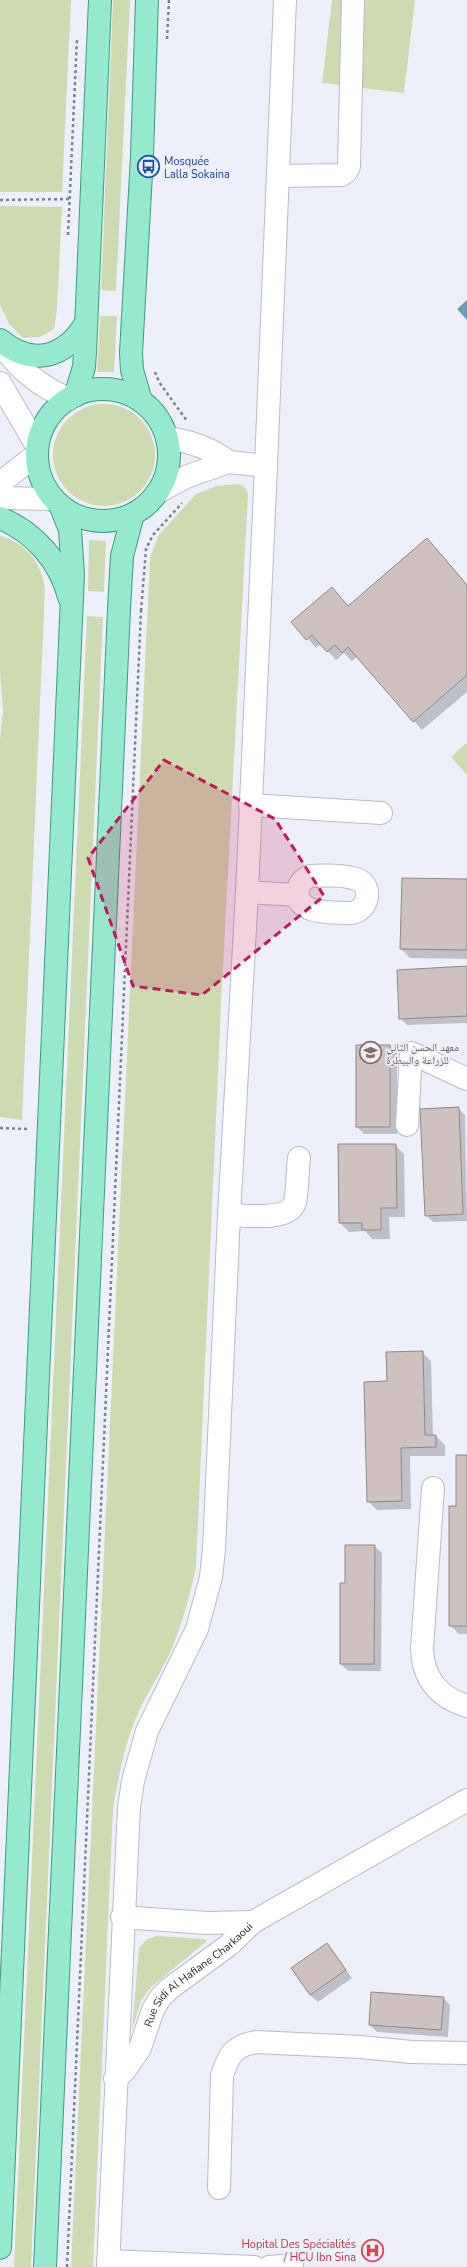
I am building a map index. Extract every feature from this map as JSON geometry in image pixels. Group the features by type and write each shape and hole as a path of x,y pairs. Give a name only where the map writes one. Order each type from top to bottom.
{"main road":[{"path":"72,398 84,367 100,0"},
{"path":"141,401 132,370 131,353 142,156 147,0"},
{"path":"0,341 19,354 42,356 63,349 72,342 86,323"},
{"path":"0,2248 73,552 70,530 56,503 43,486 38,471 37,451 41,432 48,419 57,408 86,391 109,388 126,393 141,401 157,417 167,438 168,463 166,475 158,492 142,508 133,514 112,521 80,518 56,503"},
{"path":"45,2267 119,609 122,556 133,514"},
{"path":"0,518 25,530 51,557 60,573 71,607"}],"street":[{"path":"254,2267 108,2264 128,1807 139,1756 157,1707 197,1629 211,1576 214,1549 240,982 246,892 266,466 285,0"},
{"path":"278,176 341,175 346,172 349,166 353,0"},
{"path":"0,341 17,364 40,385 72,398"},
{"path":"0,383 37,451 0,483"},
{"path":"167,438 195,444 229,462 266,466"},
{"path":"158,492 188,476 229,462"},
{"path":"0,498 56,503"},
{"path":"250,805 381,813"},
{"path":"246,892 297,894"},
{"path":"407,1124 411,1053 467,1079"},
{"path":"229,1215 285,1214 291,1209 295,1202 299,1158"},
{"path":"433,1488 422,1662 434,1687 444,1696 467,1706"},
{"name":"Rue Sidi Al Hafiane Charkaoui","path":"115,2079 125,2070 140,2048 153,2010 160,1998 169,1988 228,1945 253,1922 467,1800"},
{"path":"122,1917 206,1923 253,1922"},
{"path":"219,2188 222,2075 228,2059 235,2049 243,2044 256,2042 361,2047 411,2052 467,2053"},
{"path":"269,2267 292,2265"}],"path":[{"path":"68,238 77,32"},
{"path":"0,200 69,199"},
{"path":"153,366 159,382 191,426"},
{"path":"67,2267 141,611 146,550 149,541 185,499"},
{"path":"119,609 141,611"},
{"path":"28,1121 28,1137"},
{"path":"0,1128 28,1129"}],"highlighted area":[{"path":"164,760 275,819 324,896 202,995 133,986 88,858"}],"green space":[{"path":"0,0 71,0 62,192 0,192"},
{"path":"113,0 130,0 116,291 101,290"},
{"path":"332,0 415,0 404,93 322,83"},
{"path":"0,206 62,207 57,309 54,329 40,337 23,338 9,324 0,305"},
{"path":"100,316 117,316 114,372 97,372"},
{"path":"104,404 123,408 140,419 151,436 155,455 151,474 140,491 123,502 104,506 85,502 68,491 57,474 53,455 57,436 68,419 85,408"},
{"path":"237,484 244,487 248,494 221,1005 196,1567 185,1612 174,1644 165,1664 142,1705 130,1734 121,1766 113,1809 93,2267 71,2267 150,558 158,536 196,494 216,486"},
{"path":"0,536 17,543 31,555 40,570 45,588 22,1120 0,1117 0,739 3,711 0,671"},
{"path":"89,540 106,541 104,592 88,591"},
{"path":"87,616 103,617 31,2267 14,2267"},
{"path":"467,742 467,775 451,757"},
{"path":"157,1936 205,1939 207,1941 150,1988 141,2001 132,2030 139,1948 147,1939"}],"water":[{"path":"467,300 467,320 457,309"}],"building":[{"path":"427,538 467,585 467,675 413,722 348,647 342,653 335,645 327,652 312,635 306,640 291,622 332,587 348,606"},
{"path":"402,878 467,879 467,950 400,949"},
{"path":"467,966 467,1016 399,1019 397,970"},
{"path":"356,1045 390,1045 390,1127 356,1127"},
{"path":"459,1107 463,1214 425,1216 420,1109"},
{"path":"338,1144 396,1144 397,1208 381,1208 381,1230 362,1230 362,1223 339,1223"},
{"path":"423,1351 425,1435 436,1435 436,1447 401,1448 402,1501 367,1502 364,1382 387,1381 386,1352"},
{"path":"456,1455 467,1455 467,1626 449,1626 449,1506 456,1506"},
{"path":"345,1545 375,1545 374,1664 340,1664 340,1583 345,1583"},
{"path":"327,1943 346,1970 310,1995 291,1968"},
{"path":"371,1992 444,1997 441,2030 369,2025"}],"place":[{"name":"Mosquée Lalla Sokaina","path":"149,167"},
{"name":"معهد الحسن الثاني للزراعة والبيطرة","path":"370,1053"},
{"name":"Hopital Des Spécialités / HCU Ibn Sina","path":"372,2250"}]}
